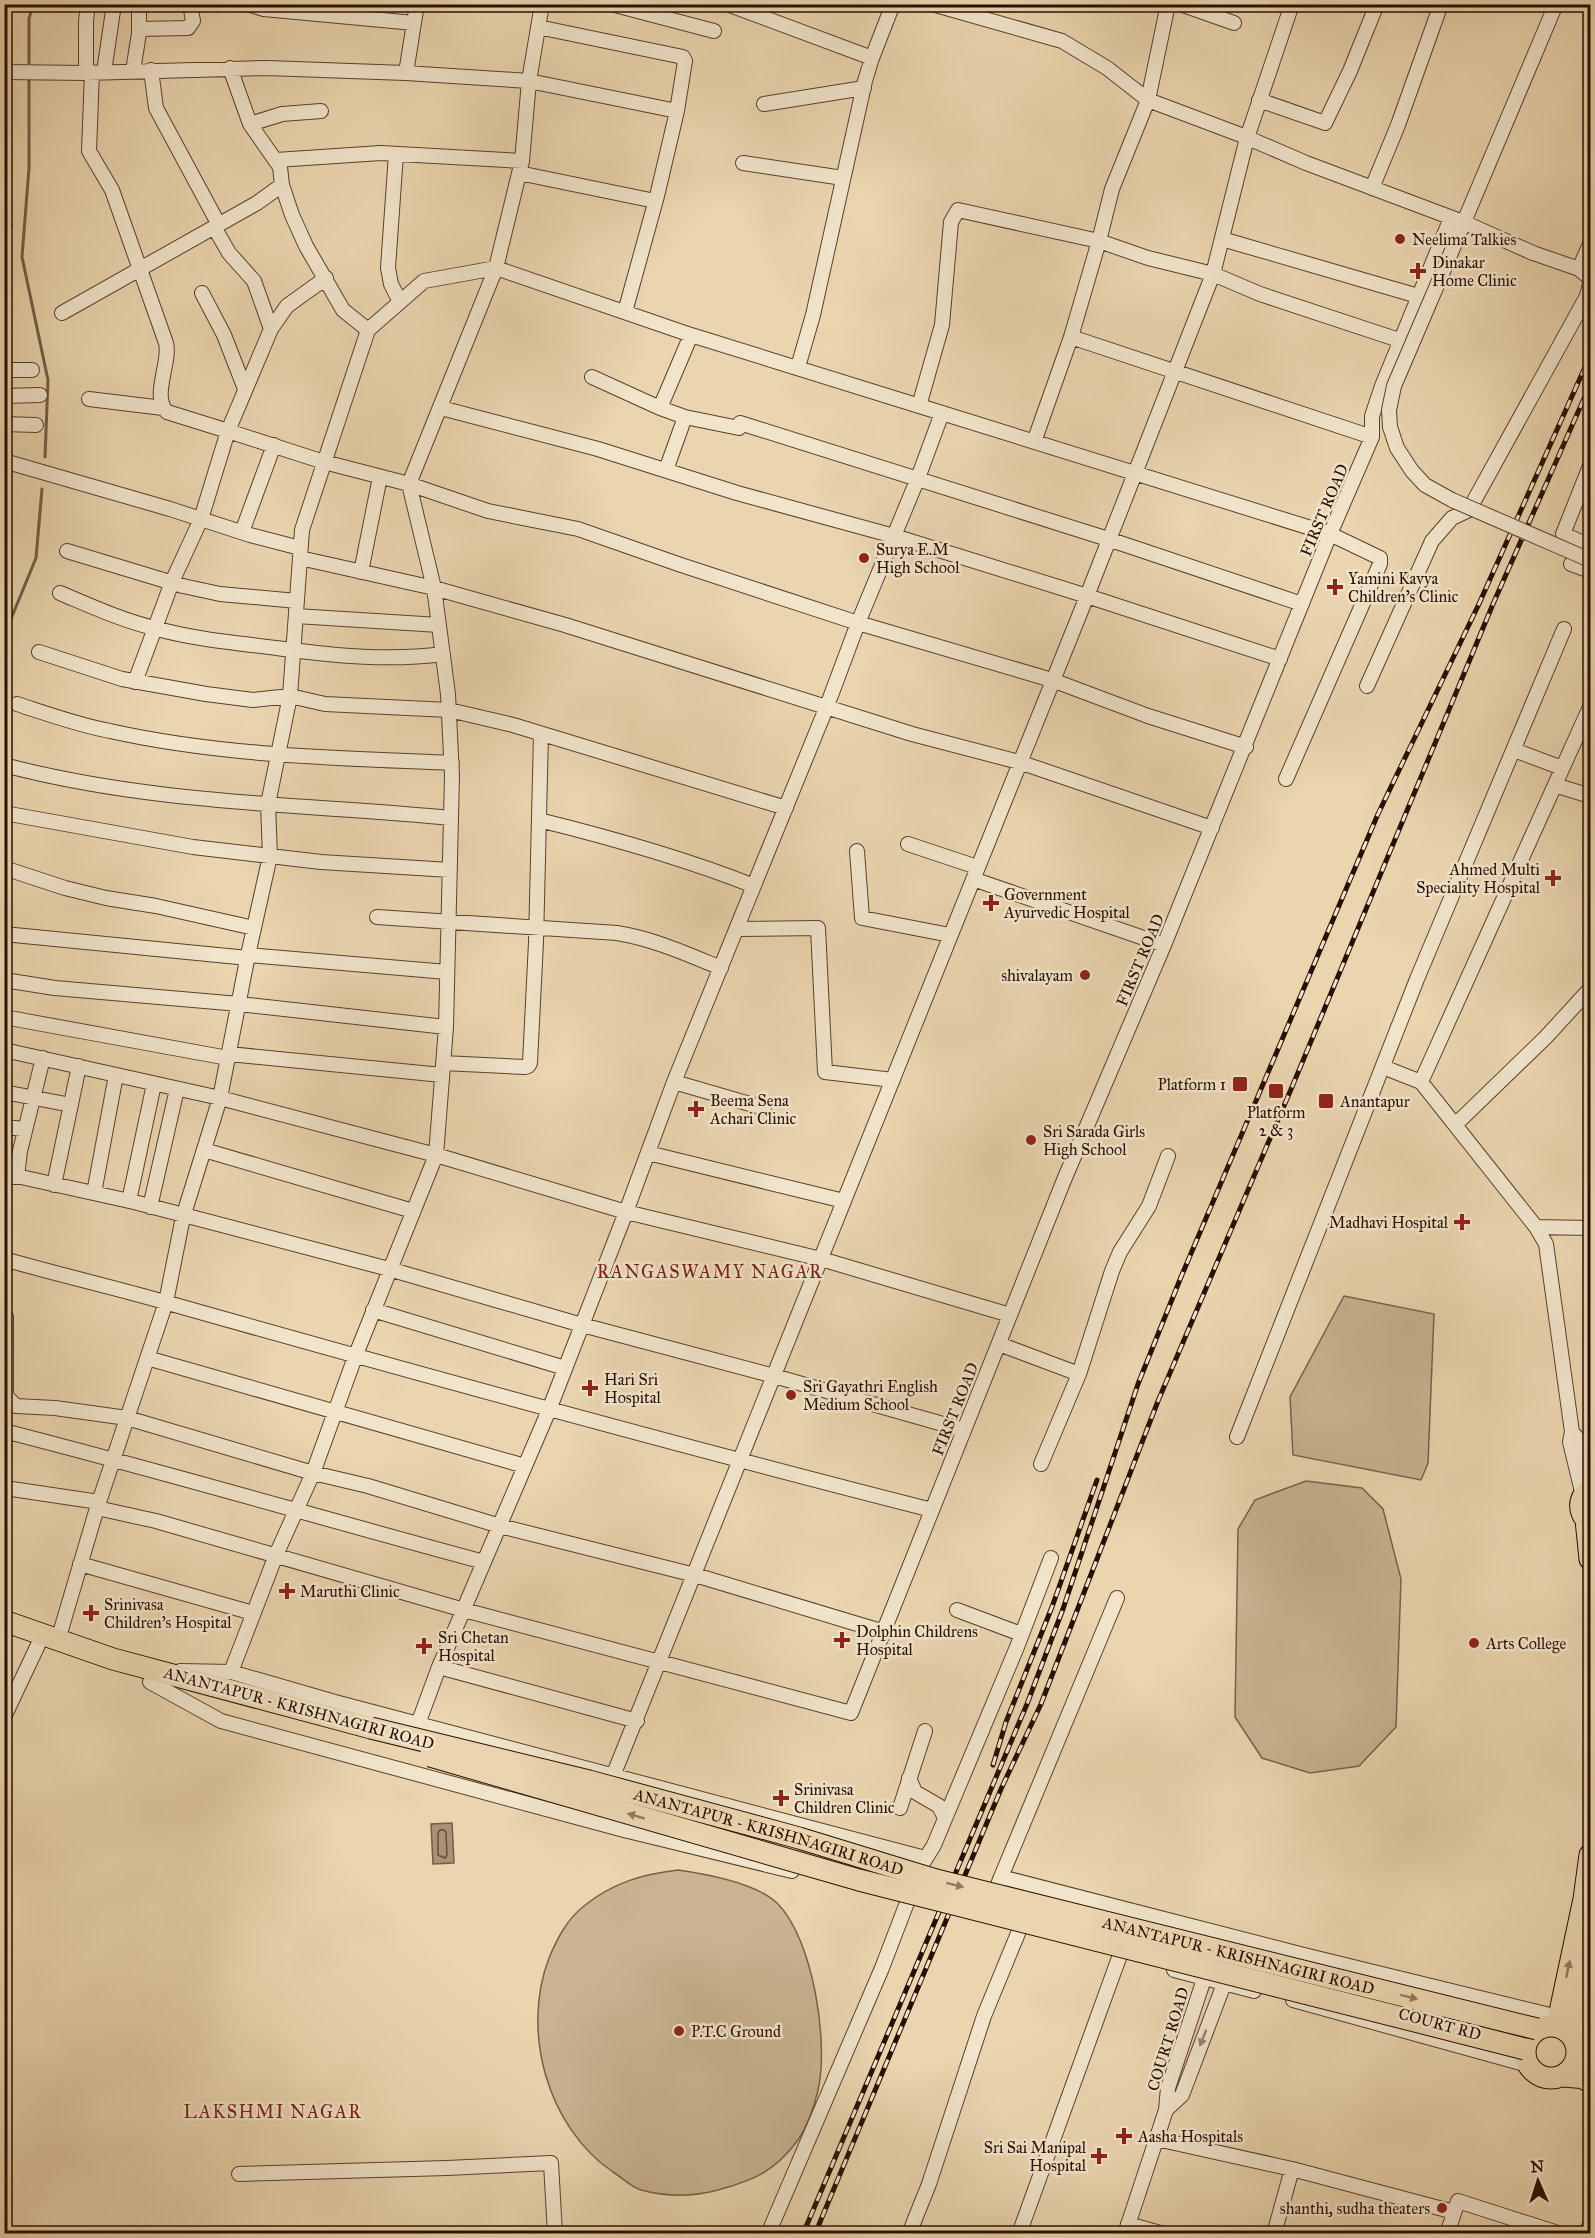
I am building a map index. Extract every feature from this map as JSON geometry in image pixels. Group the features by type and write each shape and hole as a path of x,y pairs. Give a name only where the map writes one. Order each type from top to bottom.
{"highway":[{"path":"1587,1492 1580,1508 1588,1522 1590,1559"},
{"name":"ANANTAPUR - KRISHNAGIRI ROAD","path":"4,1621 97,1668 152,1676 369,1733 590,1781 799,1838 936,1880 1559,2029"},
{"name":"ANANTAPUR - KRISHNAGIRI ROAD","path":"4,1634 48,1643"},
{"path":"369,1733 859,1880 1527,2057"},
{"path":"1559,2029 1585,1918 1590,1855"},
{"path":"1559,2029 1578,2054 1576,2061 1571,2069 1558,2077 1540,2076 1527,2057 1527,2041 1559,2029 1590,1963"}],"main road":[{"name":"ANANTAPUR - KRISHNAGIRI ROAD","path":"1559,2029 1590,2053"},
{"path":"1558,2077 1581,2079 1590,2083"}],"street":[{"path":"88,4 86,21 94,72 89,151 109,183 167,348 161,395 163,408"},
{"path":"94,72 114,4"},
{"path":"133,71 140,4"},
{"path":"139,29 188,28 192,21 190,4"},
{"path":"247,4 264,9 414,23"},
{"path":"406,74 417,4"},
{"path":"231,1672 276,1555 313,1473 373,1310 436,1155 446,1027 452,764 449,710 434,588 409,484 496,268 520,167 542,4"},
{"path":"611,4 714,32"},
{"path":"727,4 872,58"},
{"path":"798,367 813,315 864,88 872,58 893,4"},
{"path":"932,4 1062,40 1107,68 1148,100 1457,220 1533,253 1579,269 1590,278"},
{"path":"1034,442 1071,337 1112,189 1148,100 1168,4"},
{"path":"1180,4 1234,23"},
{"path":"613,1776 1087,596 1213,274 1247,138 1292,4"},
{"path":"1259,100 1325,123 1350,71 1377,4"},
{"path":"1372,188 1398,125 1441,4"},
{"path":"1556,4 1457,220 1453,248 1394,386 1389,410 1390,427 1396,448 1425,485 1452,500 1590,560"},
{"path":"538,27 683,57 685,61 677,111 625,312"},
{"path":"230,68 250,124 280,167 282,185 297,225 343,310 368,330"},
{"path":"4,72 267,68 530,81 677,111"},
{"path":"151,70 156,108 229,253 254,281 271,329"},
{"path":"764,104 864,88"},
{"path":"250,124 282,114 321,111"},
{"path":"276,160 396,154 520,167 655,201"},
{"path":"396,154 388,268 391,284 400,302"},
{"path":"743,162 843,178"},
{"path":"62,313 257,203 282,185"},
{"path":"918,406 942,325 951,222 958,210 1099,241 1148,258 1213,274 1260,294 1402,341"},
{"name":"FIRST ROAD","path":"660,1663 851,1713 1064,1180 1164,945 1246,747 1330,534 1372,437 1372,416 1382,386 1419,296 1457,220"},
{"path":"1222,239 1419,296"},
{"path":"1579,269 1590,244"},
{"path":"4,1717 48,1643 81,1564 98,1505 166,1302 183,1217 220,1098 270,856 268,804 290,696 302,530 368,330 424,281 496,268 691,334 1330,534 1378,556 1381,560 1286,779"},
{"path":"135,682 172,582 201,519 228,430 271,329 287,306 326,278"},
{"path":"1366,686 1432,541 1452,518 1469,510 1587,296 1590,284"},
{"path":"202,293 224,335 245,389"},
{"path":"660,408 691,334"},
{"path":"1071,337 1372,437"},
{"path":"4,370 32,370"},
{"path":"592,377 685,417 740,425 918,478 1302,604"},
{"path":"4,396 40,395"},
{"path":"89,399 163,408 167,412 324,462 409,484 488,511 578,529 858,623 1052,680 1148,716 1246,747"},
{"path":"441,408 598,449 737,493 894,536 1280,659"},
{"path":"418,1724 439,1667 549,1410 674,1082 827,706 942,413"},
{"path":"666,470 685,417"},
{"path":"4,424 36,425"},
{"path":"242,532 274,445"},
{"path":"4,461 201,519 361,572 434,588 565,625 912,734 1019,762 1212,828"},
{"path":"1590,466 1563,534 1590,546"},
{"path":"361,572 380,477"},
{"path":"67,551 220,594 297,601"},
{"path":"1570,564 1590,571"},
{"path":"60,593 106,613 195,638 374,657 443,654"},
{"path":"296,616 439,625"},
{"path":"1237,1437 1383,1066 1564,629"},
{"path":"39,652 135,682 206,694 253,700 290,696 325,704 449,710 541,734 786,808"},
{"path":"17,704 108,731 210,748 278,755 452,764"},
{"path":"1421,1082 1590,707"},
{"path":"4,1017 228,1056 443,1069 528,1066 536,927 541,734"},
{"path":"1514,750 1562,768"},
{"path":"4,765 108,788 218,801 451,818"},
{"path":"1555,785 1590,796"},
{"path":"4,813 140,839 270,856 321,862 450,870"},
{"path":"539,820 598,834 672,856 754,886"},
{"path":"908,844 975,873 1164,945"},
{"path":"857,851 862,918 950,935"},
{"path":"4,868 65,888 106,898 156,906 254,928"},
{"path":"377,917 636,936 667,945 721,968"},
{"path":"737,929 818,928 825,1072 893,1080"},
{"path":"4,934 248,957 447,972"},
{"path":"4,980 55,988 239,1004 446,1027"},
{"path":"1455,1125 1546,1037 1590,989"},
{"path":"4,1050 220,1098 436,1155 626,1212 821,1259 1010,1315"},
{"path":"43,1058 11,1177 129,1201 183,1217 389,1269 582,1325 964,1430"},
{"path":"54,1185 79,1066"},
{"path":"1383,1066 1421,1082 1536,1227 1546,1244 1572,1432 1570,1442 1587,1492"},
{"path":"94,1193 116,1075"},
{"path":"674,1082 764,1108"},
{"path":"129,1201 154,1084"},
{"path":"150,1207 177,1089"},
{"path":"4,1092 71,1105"},
{"path":"4,1127 25,1129"},
{"path":"204,1150 413,1211"},
{"path":"648,1153 844,1201"},
{"path":"1041,1464 1079,1374 1112,1271 1120,1252 1146,1212 1168,1156"},
{"path":"1536,1227 1590,1228"},
{"path":"4,1259 166,1302 549,1410 932,1510"},
{"path":"373,1310 565,1368"},
{"path":"6,1317 6,1391 7,1397 16,1406 55,1408 127,1418 500,1526 695,1575 884,1632"},
{"path":"999,1344 1079,1374"},
{"path":"147,1358 525,1466"},
{"path":"4,1431 114,1459 296,1512 484,1562"},
{"path":"1572,1432 1579,1440 1590,1464"},
{"path":"5,1488 98,1505 464,1610 660,1663"},
{"path":"768,2234 882,1968 907,1899 925,1858 934,1845 1051,1558"},
{"path":"81,1564 253,1613"},
{"path":"1117,1598 1001,1877 1304,1955 1559,2029"},
{"path":"957,1610 1021,1634"},
{"path":"439,1667 637,1721"},
{"path":"152,1676 231,1672 418,1724 925,1858"},
{"path":"152,1676 221,1722 624,1830 907,1899"},
{"path":"900,1808 925,1731"},
{"path":"909,1778 915,1792 939,1806 945,1818"},
{"name":"COURT RD","path":"1001,1877 987,1914 1021,1926 1204,1979 1527,2057"},
{"path":"909,2234 929,2184 984,2016 1021,1926"},
{"path":"1019,2234 1120,1954"},
{"name":"COURT ROAD","path":"1126,2229 1157,2139 1166,2110 1168,2088 1204,1979"},
{"name":"COURT ROAD","path":"1166,2110 1182,2095 1224,1984"},
{"path":"1157,2139 1292,2169 1454,2212"},
{"path":"239,2174 551,2163 555,2234"},
{"path":"1274,2234 1292,2169"},
{"path":"1447,2234 1458,2200 1561,2234"},
{"path":"1586,2234 1590,2224"},
{"path":"1126,2229 1164,2234"}],"shaded area":[{"path":"1344,1296 1434,1314 1428,1463 1421,1480 1293,1455 1290,1397"},
{"path":"1306,1481 1362,1488 1383,1509 1401,1579 1396,1727 1359,1766 1310,1773 1262,1758 1235,1717 1238,1529 1255,1500"},
{"name":"P.T.C Ground","path":"678,1870 745,1885 778,1904 790,1920 801,1942 809,1966 815,1992 821,2046 821,2070 815,2103 805,2128 789,2151 772,2167 754,2178 731,2186 689,2195 670,2195 641,2190 613,2172 590,2153 571,2130 556,2104 546,2076 540,2046 538,2016 541,1986 549,1958 572,1917 595,1898 628,1881"}],"water":[{"path":"452,1823 454,1863 433,1864 431,1824"}],"waterway":[{"path":"29,63 29,18 34,4"},
{"path":"29,78 29,168 22,257 48,380 45,457"},
{"path":"4,636 36,558 42,489"}],"railway":[{"path":"803,2234 1027,1704 1063,1609 1138,1384 1181,1277 1378,814 1478,606 1590,356"},
{"path":"815,2234 1001,1789 1041,1704 1158,1401 1292,1087 1493,604 1590,385"},
{"path":"993,1765 1006,1722 1052,1607 1097,1480"}],"place":[{"name":"Neelima Talkies","path":"1400,239"},
{"name":"Dinakar Home Clinic","path":"1418,271"},
{"name":"Surya E.M High School","path":"864,558"},
{"name":"Yamini Kavya Children's Clinic","path":"1335,587"},
{"name":"Ahmed Multi Speciality Hospital","path":"1553,878"},
{"name":"Government Ayurvedic Hospital","path":"991,903"},
{"name":"shivalayam","path":"1085,975"},
{"name":"Platform 1","path":"1240,1084"},
{"name":"Platform 2 & 3","path":"1276,1091"},
{"name":"Anantapur","path":"1326,1101"},
{"name":"Beema Sena Achari Clinic","path":"696,1109"},
{"name":"Sri Sarada Girls High School","path":"1031,1140"},
{"name":"Madhavi Hospital","path":"1462,1222"},
{"name":"Hari Sri Hospital","path":"590,1388"},
{"name":"Sri Gayathri English Medium School","path":"791,1395"},
{"name":"Maruthi Clinic","path":"287,1591"},
{"name":"Srinivasa Children's Hospital","path":"91,1613"},
{"name":"Dolphin Childrens Hospital","path":"842,1640"},
{"name":"Arts College","path":"1474,1643"},
{"name":"Sri Chetan Hospital","path":"424,1646"},
{"name":"Srinivasa Children Clinic","path":"781,1798"},
{"name":"P.T.C Ground","path":"679,2031"},
{"name":"Aasha Hospitals","path":"1124,2136"},
{"name":"Sri Sai Manipal Hospital","path":"1099,2156"},
{"name":"shanthi, sudha theaters","path":"1442,2208"}],"district":[{"name":"RANGASWAMY NAGAR","path":"710,1272"},
{"name":"LAKSHMI NAGAR","path":"273,2112"}]}
